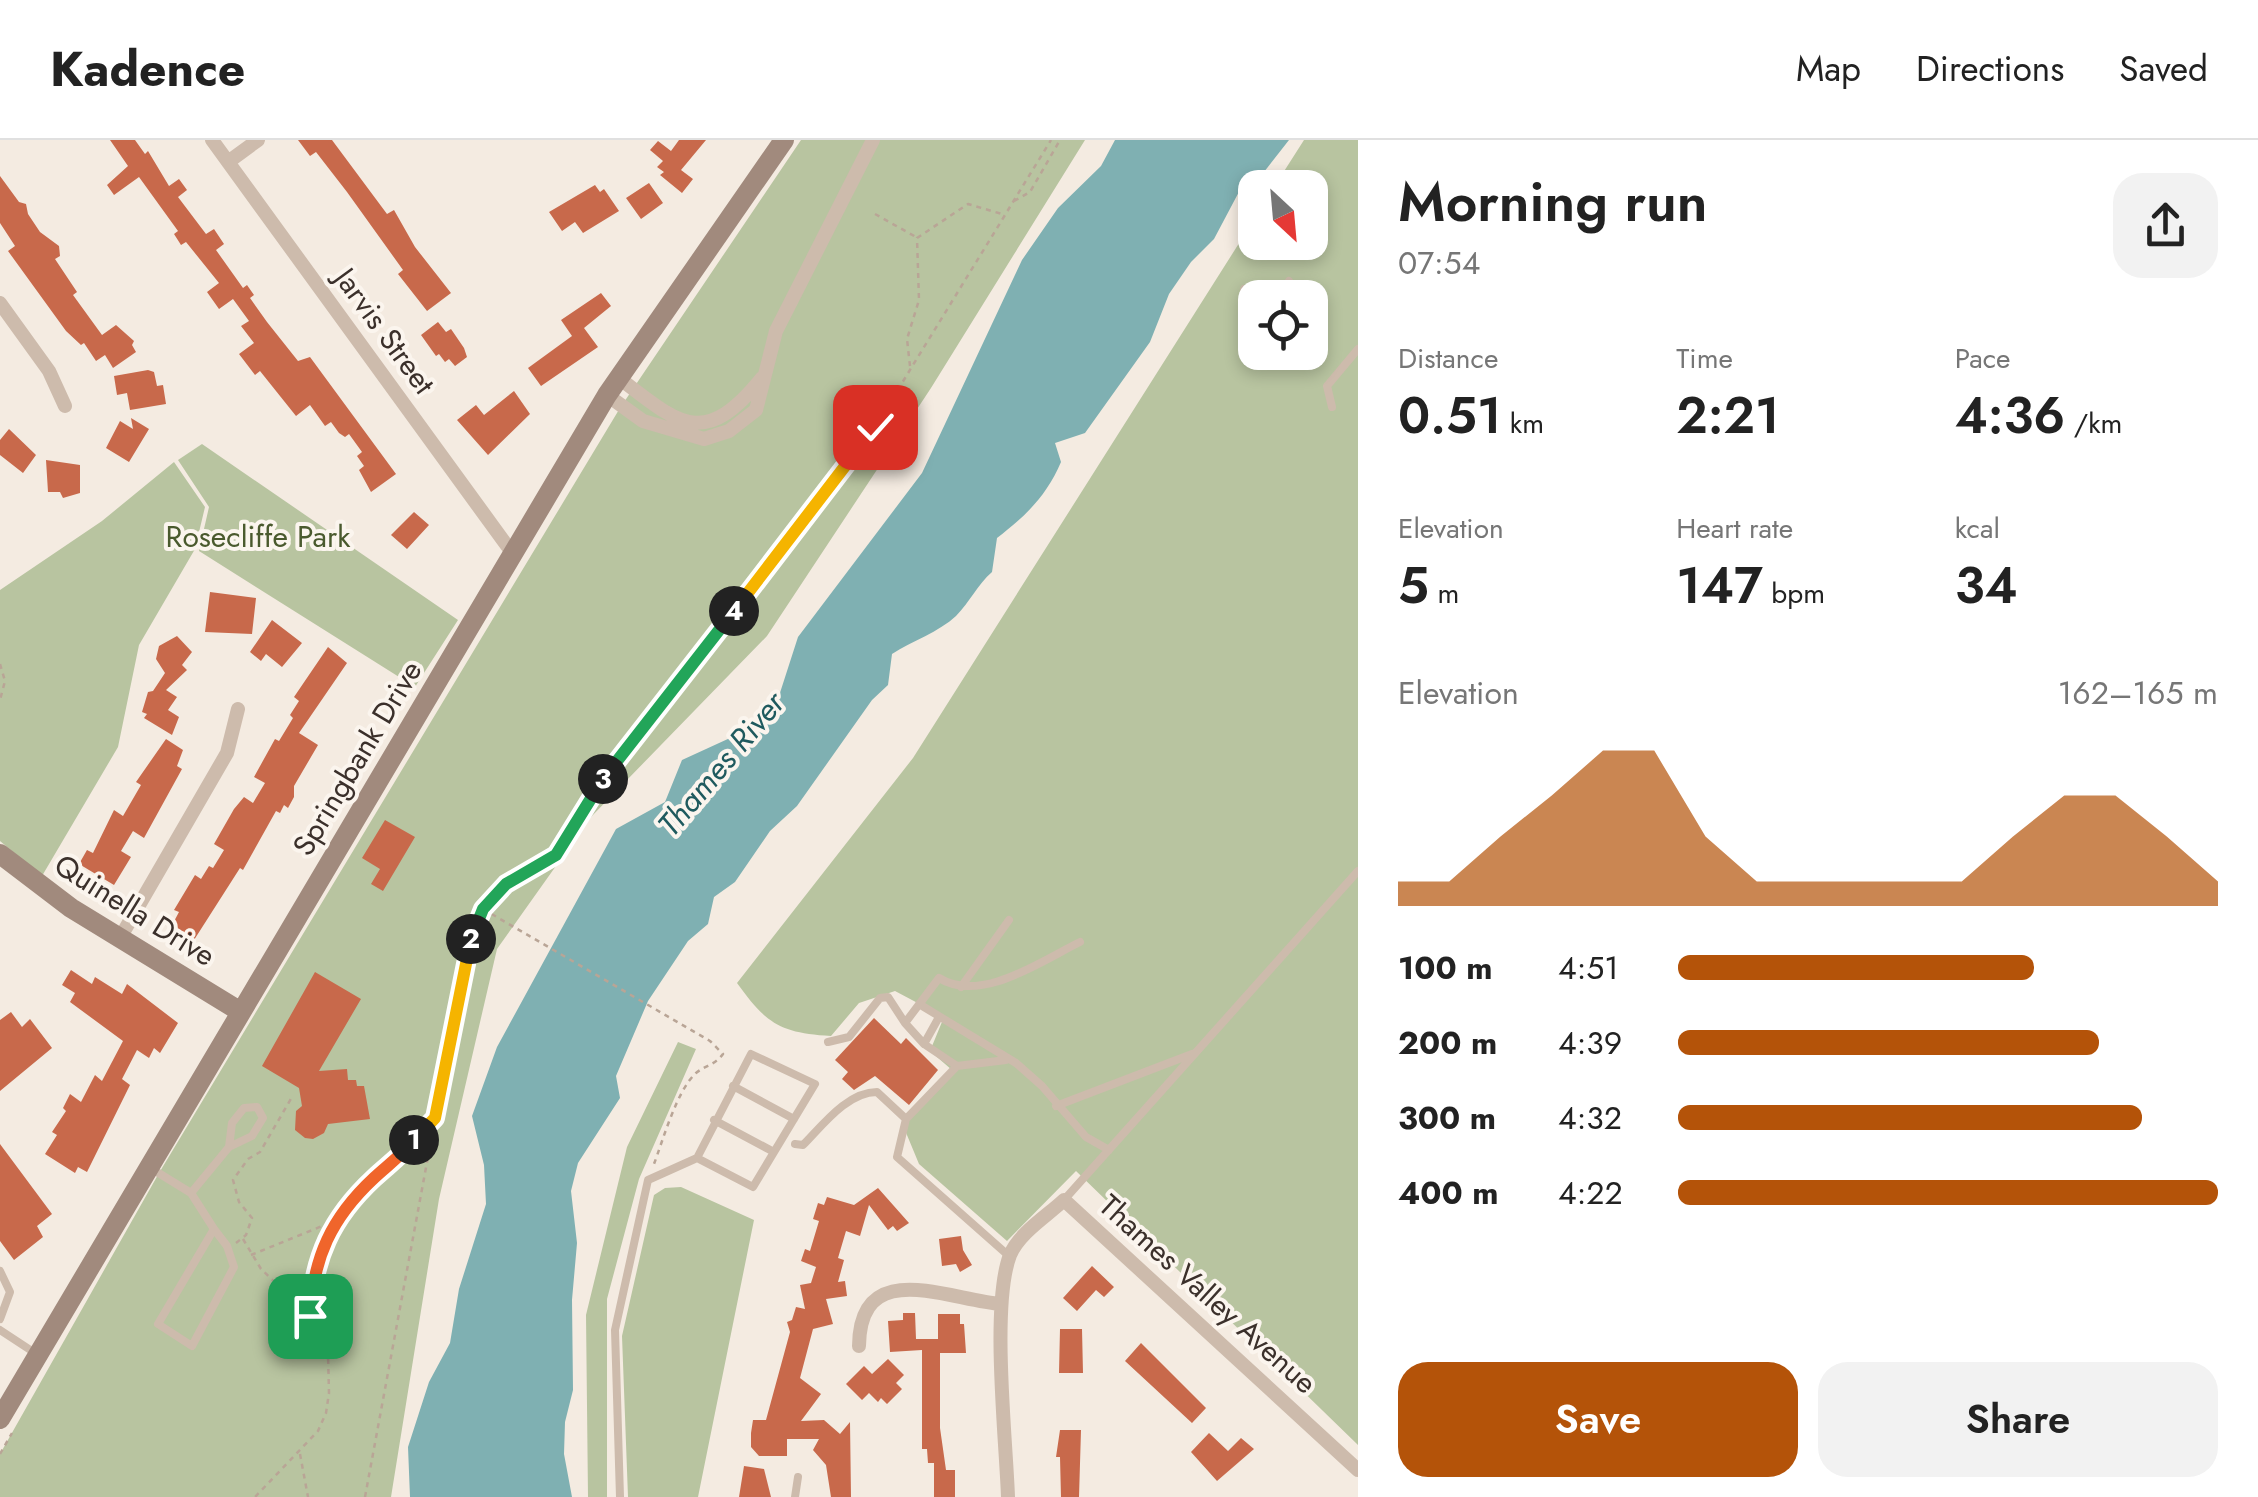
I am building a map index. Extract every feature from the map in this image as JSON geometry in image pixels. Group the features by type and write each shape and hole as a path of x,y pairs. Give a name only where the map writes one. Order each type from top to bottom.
{"main road":[{"name":"Springbank Drive","path":"0,1419 613,386 784,140"},
{"name":"Quinella Drive","path":"0,854 71,908 241,1012"}],"street":[{"name":"Jarvis Street","path":"212,140 513,554"},
{"path":"228,162 258,140"},
{"path":"613,386 643,421 704,439 729,431 756,410 776,332 873,140"},
{"path":"0,303 6,323 49,371 64,406"},
{"path":"613,386 690,425 714,420 743,401 765,374"},
{"path":"120,938 226,753 238,709"},
{"path":"1008,1497 1001,1304 1009,1256 1018,1241 1064,1200"},
{"name":"Thames Valley Avenue","path":"1064,1200 1358,1470"},
{"path":"858,1346 859,1325 878,1297 895,1288 931,1290 1001,1304"}],"lane":[{"path":"1332,407 1327,386 1358,349"},
{"path":"1064,1200 1358,871"},
{"path":"961,987 1008,920"},
{"path":"905,1023 938,978 973,988 1080,942"},
{"path":"828,1042 849,1037 880,998 888,997 924,1044 957,1066"},
{"path":"919,1004 1028,1072 1086,1137 1110,1150"},
{"path":"924,1044 939,1017"},
{"path":"1056,1106 1196,1053"},
{"path":"620,1497 615,1330 648,1180 697,1158 751,1054 815,1084 754,1186 697,1158"},
{"path":"1006,1060 957,1066 906,1119 898,1157 1009,1256"},
{"path":"733,1086 794,1119"},
{"path":"795,1144 802,1145 819,1126 868,1092 877,1092 906,1119"},
{"path":"192,1192 230,1147 252,1136 263,1118 258,1106 244,1108 232,1123 230,1147"},
{"path":"714,1120 774,1152"},
{"path":"149,1167 192,1192 228,1250 234,1267 192,1346 158,1324 214,1229"},
{"path":"0,1271 10,1292 0,1318"},
{"path":"0,1330 38,1355"},
{"path":"795,1497 798,1478"}],"path":[{"path":"365,1497 465,957 483,909 506,884 556,855 612,764 702,655 875,427 1051,140"},
{"path":"1012,202 1030,192 1060,140"},
{"path":"917,238 968,204 1004,215"},
{"path":"875,214 917,238"},
{"path":"910,368 907,338 919,300 917,238"},
{"path":"0,664 5,681 0,700"},
{"path":"483,909 710,1041 722,1054 716,1063 695,1074 673,1114 648,1180"},
{"path":"228,1250 243,1238 252,1218 239,1202 232,1180 248,1159 260,1152 292,1097"},
{"path":"310,1316 317,1260 335,1221 435,1118"},
{"path":"250,1256 335,1221"},
{"path":"243,1238 250,1256 310,1316 328,1352 326,1414 300,1451 286,1460 254,1497"},
{"path":"300,1451 308,1497"}],"green space":[{"path":"801,140 1085,140 931,388 767,636 590,818 497,949 439,1199 391,1497 0,1497 0,1454 159,1173 620,408"},
{"path":"1304,140 1358,140 1358,1445 1076,1171 1007,1241 919,1164 902,1123 952,1070 930,1051 944,1017 895,991 859,1003 831,1036 798,1032 766,1017 737,983 913,758 1238,245 1238,260 1328,260 1328,170 1285,170"},
{"name":"Rosecliffe Park","path":"202,444 458,620 415,687 199,551 209,507 178,460"},
{"name":"Rosecliffe Park","path":"174,462 205,507 195,549 139,645 118,747 42,876 0,841 0,590 102,521"},
{"path":"678,1042 696,1049 639,1179 607,1299 607,1497 588,1497 586,1315 627,1147"},
{"path":"681,1187 754,1220 698,1497 628,1497 622,1336 654,1195 665,1188"}],"water":[{"name":"Thames River","path":"1115,140 1289,140 1266,170 1238,170 1238,194 1214,239 1191,262 1169,294 1150,342 1085,433 1055,443 1061,462 1035,504 997,538 992,572 949,622 892,654 888,685 872,700 797,806 770,831 735,882 714,897 708,924 688,941 648,1001 616,1076 620,1098 578,1163 571,1191 577,1243 572,1300 573,1390 565,1422 564,1454 572,1497 410,1497 408,1447 429,1382 450,1343 459,1289 486,1204 484,1165 472,1116 497,1047 616,829 665,802 682,760 754,727 778,699 798,637 922,473 1022,260 1058,208 1101,166"}],"building":[{"path":"110,140 135,140 145,154 148,151 169,186 179,179 187,190 178,197 206,234 214,229 224,244 216,250 243,288 247,285 254,295 250,298 267,322 298,361 310,357 396,474 371,492 359,470 364,466 357,456 362,452 349,434 345,437 339,433 331,422 325,426 310,405 296,416 260,371 255,375 239,354 254,343 241,326 249,321 233,299 219,309 207,292 219,283 186,242 181,245 174,234 178,231 139,177 114,195 107,185 128,166"},
{"path":"298,140 332,140 387,214 394,210 415,247 451,293 427,311 398,274 403,270 347,192 316,152 310,156"},
{"path":"679,140 706,140 681,170 693,179 682,193 660,175 664,172 657,167 663,161 650,150 658,141 671,151"},
{"path":"0,176 19,202 26,204 40,232 59,246 60,256 55,259 77,292 73,295 102,335 116,325 134,341 136,352 113,368 105,355 96,361 84,343 81,345 66,331 8,251 15,246 0,223"},
{"path":"649,183 663,203 641,219 626,198"},
{"path":"595,185 600,192 604,189 619,211 583,233 575,222 562,231 549,212"},
{"path":"601,293 611,306 584,328 598,347 541,386 528,368 572,336 561,320"},
{"path":"438,322 446,332 451,329 464,348 467,357 455,366 449,359 445,362 439,354 436,356 421,335"},
{"path":"154,372 157,386 163,385 166,404 130,410 127,393 117,395 114,376"},
{"path":"514,391 530,414 488,455 457,420 476,405 484,415"},
{"path":"131,418 149,429 129,462 106,448 120,421 133,429"},
{"path":"9,429 36,455 23,473 0,455 0,440"},
{"path":"46,460 80,465 80,493 63,498 60,492 48,492"},
{"path":"414,512 429,525 407,549 391,535"},
{"path":"210,592 256,598 252,634 205,632"},
{"path":"272,620 302,643 282,667 266,654 261,661 250,652"},
{"path":"177,636 192,652 182,665 187,670 166,690 177,697 168,710 179,717 172,735 144,718 147,714 142,712 148,692 153,691 165,673 156,659 159,646"},
{"path":"328,647 347,663 299,733 318,745 294,786 288,808 284,805 280,813 276,811 243,870 240,868 194,940 171,927 179,912 174,910 195,875 201,879 224,850 214,844 234,809 244,797 253,803 265,783 254,777 275,739 279,741 293,718 290,715 299,701 294,697"},
{"path":"166,739 183,750 177,766 182,769 144,838 133,831 121,851 131,857 114,885 79,864 87,850 93,853 114,810 123,816 141,785 136,782"},
{"path":"385,820 415,837 383,891 371,884 380,869 362,858"},
{"path":"71,970 92,984 95,977 122,994 127,984 178,1023 160,1053 154,1048 149,1058 137,1050 122,1079 130,1085 87,1172 78,1167 75,1173 45,1154 57,1135 52,1132 66,1111 63,1108 70,1094 81,1102 95,1075 102,1081 123,1041 70,1002 75,993 62,985"},
{"path":"315,972 361,999 319,1071 347,1069 348,1080 364,1086 370,1119 328,1124 324,1133 313,1139 295,1130 296,1111 302,1106 299,1088 262,1066"},
{"path":"11,1012 22,1027 30,1019 52,1048 0,1091 0,1020"},
{"path":"874,1018 901,1044 906,1038 938,1070 909,1105 875,1076 854,1090 842,1079 848,1072 835,1060"},
{"path":"0,1144 52,1214 37,1226 43,1237 14,1260 0,1241"},
{"path":"878,1188 909,1223 897,1231 893,1226 888,1230 869,1205 860,1236 846,1231 838,1258 844,1260 838,1282 845,1281 847,1296 826,1299 833,1324 813,1329 800,1378 821,1394 801,1421 824,1420 840,1434 850,1422 851,1497 831,1497 826,1465 813,1450 819,1439 787,1439 787,1456 759,1456 751,1447 751,1433 753,1420 766,1420 790,1332 787,1322 792,1320 796,1307 805,1309 800,1285 811,1283 816,1267 801,1261 805,1249 810,1251 819,1221 813,1219 818,1203 824,1205 827,1197 854,1205"},
{"path":"961,1236 963,1250 972,1265 960,1272 956,1264 942,1266 939,1239"},
{"path":"1092,1266 1114,1287 1104,1297 1096,1290 1077,1311 1063,1298"},
{"path":"903,1313 915,1313 916,1339 938,1339 938,1314 960,1314 960,1324 964,1324 966,1353 940,1353 940,1428 946,1470 955,1470 955,1497 934,1497 934,1463 928,1463 927,1449 922,1449 922,1350 890,1352 888,1321 903,1320"},
{"path":"1060,1329 1082,1329 1083,1373 1059,1373"},
{"path":"1141,1343 1206,1408 1192,1423 1125,1361"},
{"path":"888,1359 904,1375 896,1383 902,1389 887,1404 869,1393 862,1400 846,1384 864,1366 872,1374"},
{"path":"1060,1430 1081,1430 1079,1497 1061,1497 1060,1457 1056,1457"},
{"path":"1209,1433 1228,1451 1241,1438 1254,1449 1217,1481 1191,1452"},
{"path":"744,1466 764,1469 771,1497 739,1497"}],"route":[{"path":"310,1316 311,1289 325,1236 341,1212 435,1118 465,957 483,909 506,884 556,855 612,764 702,655 875,427"}]}
